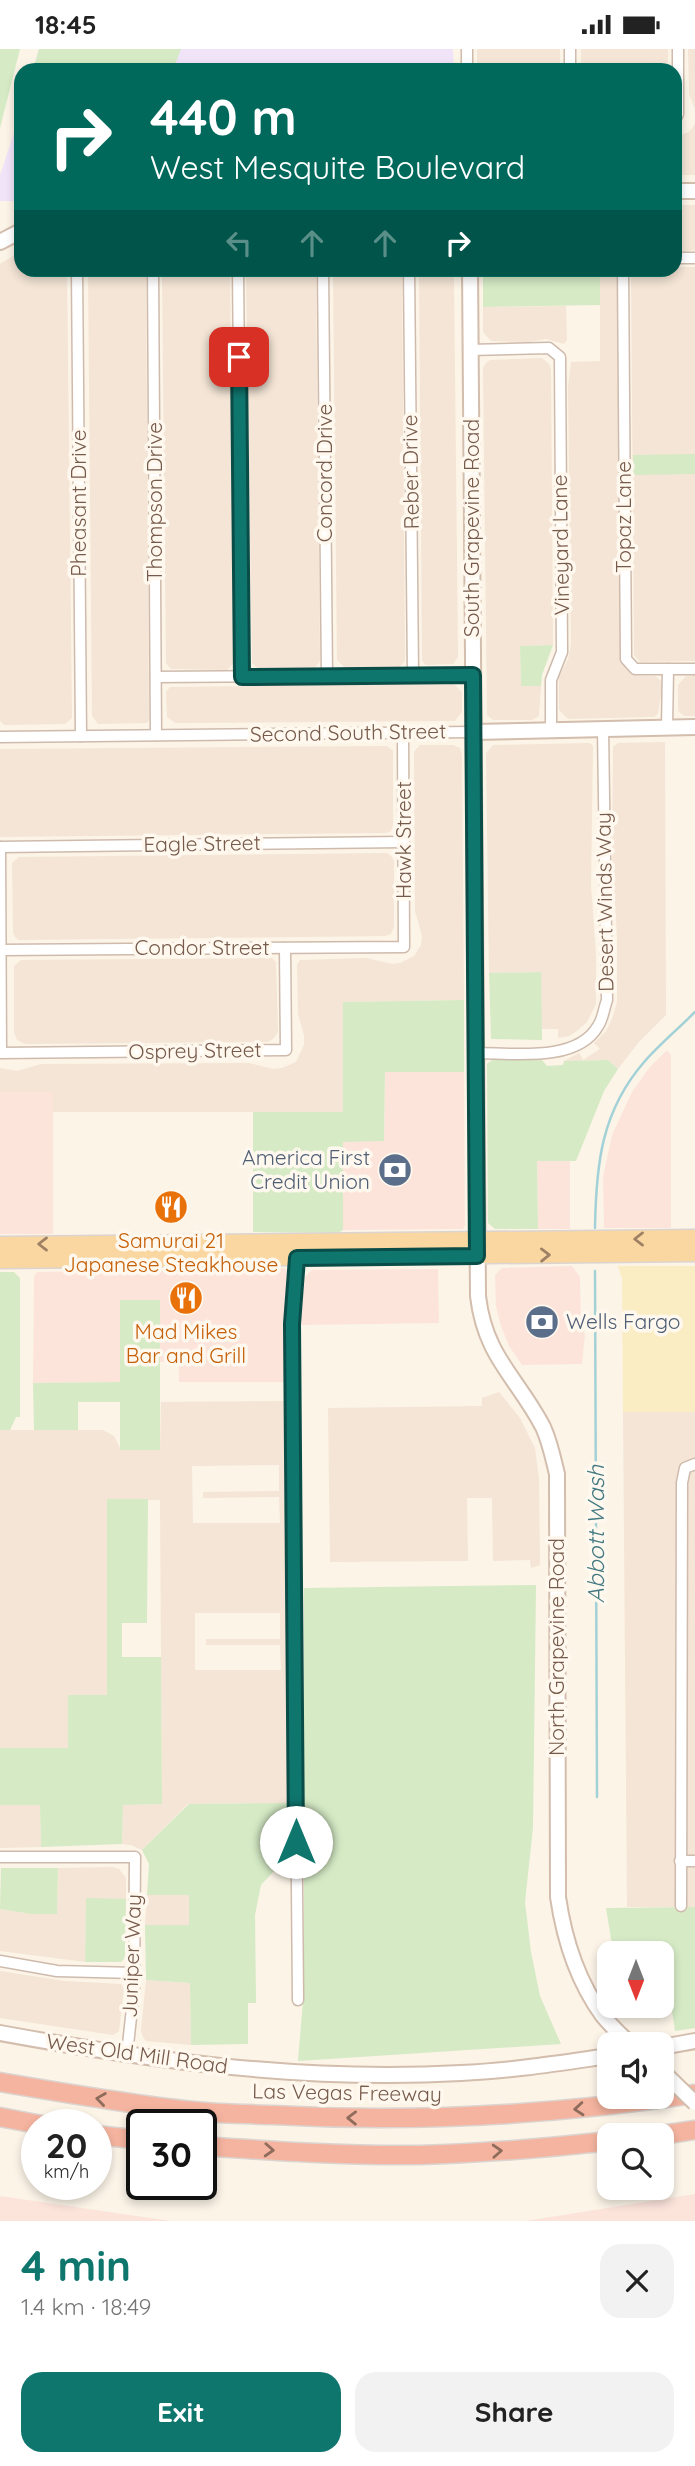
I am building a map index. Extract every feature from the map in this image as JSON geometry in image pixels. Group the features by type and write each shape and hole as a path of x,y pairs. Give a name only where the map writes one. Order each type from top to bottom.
{"highway":[{"name":"Las Vegas Freeway","path":"0,2082 100,2099 197,2111 411,2119 542,2112 695,2094"},
{"path":"0,2117 21,2121"},
{"path":"674,2133 695,2130"},
{"path":"217,2147 311,2153 421,2155 536,2149 597,2142"}],"main road":[{"path":"477,1249 695,1238"},
{"path":"0,1245 209,1251"},
{"path":"0,1260 297,1250 477,1249 695,1254"}],"street":[{"name":"Pheasant Drive","path":"77,277 81,736"},
{"name":"Thompson Drive","path":"153,277 156,735"},
{"path":"239,277 242,677"},
{"name":"Concord Drive","path":"323,277 327,676"},
{"name":"Reber Drive","path":"409,277 413,675"},
{"name":"South Grapevine Road","path":"470,277 477,1249"},
{"name":"Topaz Lane","path":"623,277 626,659 635,669 695,669"},
{"name":"Vineyard Lane","path":"470,350 549,348 560,358 562,652 551,680 551,730"},
{"path":"667,728 668,669"},
{"path":"156,677 473,675"},
{"name":"Second South Street","path":"0,737 695,727"},
{"name":"Desert Winds Way","path":"476,1053 558,1053 581,1043 598,1027 607,1000 603,729"},
{"name":"Hawk Street","path":"403,733 404,947"},
{"name":"Eagle Street","path":"0,847 404,842"},
{"path":"0,847 1,1053"},
{"name":"Condor Street","path":"1,950 404,947"},
{"name":"Osprey Street","path":"1,1053 286,1050 285,948"},
{"name":"North Grapevine Road","path":"477,1249 481,1317 487,1338 544,1429 552,1450 556,1474 558,1897 562,1925 573,1960 603,2016 618,2032"},
{"path":"297,1250 292,1324 298,2000"},
{"path":"681,1906 682,1483 690,1466"},
{"name":"Juniper Way","path":"0,1857 135,1857 135,1973 127,2054"},
{"path":"680,1861 695,1861"},
{"path":"0,1961 57,1971 135,1973"},
{"name":"West Old Mill Road","path":"0,2033 127,2054 294,2073 462,2073 597,2057"},
{"path":"674,2045 695,2041"},
{"path":"674,2083 695,2103"}],"shaded area":[{"path":"39,49 453,49 454,63 35,63"},
{"path":"477,49 560,49 560,63 477,63"},
{"path":"581,49 668,49 668,63 581,63"},
{"path":"688,49 695,49 695,109 689,94"},
{"path":"695,124 695,175 682,175 682,135 689,132"},
{"path":"14,133 14,201 0,201 0,175"},
{"path":"682,205 695,205 695,250 682,252"},
{"path":"14,255 14,277 67,277 72,718 65,724 4,725 0,721 0,264"},
{"path":"682,267 695,267 695,661 640,662 634,655 631,277 682,277"},
{"path":"88,277 146,277 149,720 147,723 98,724 92,716"},
{"path":"162,277 230,277 234,663 227,670 171,669 166,663"},
{"path":"246,277 316,277 320,661 315,668 259,669 252,663"},
{"path":"333,277 402,277 405,661 398,668 345,668 337,660"},
{"path":"419,277 453,277 458,657 453,664 426,665 422,661"},
{"path":"600,277 618,277 621,657 629,672 637,676 655,676 661,681 662,699 658,714 654,717 568,719 559,710 559,677 568,659 571,645 568,387 571,362 600,361"},
{"path":"566,306 567,340 564,344 546,339 529,342 491,341 483,332 483,307"},
{"path":"542,358 551,369 553,645 520,646 521,686 541,686 539,716 532,720 493,720 487,715 483,368 490,360"},
{"path":"695,675 695,716 684,716 678,711 678,685 686,676"},
{"path":"454,684 462,692 462,712 455,721 175,723 167,717 166,692 170,687"},
{"path":"665,742 666,1015 638,1043 618,1069 608,1060 564,1061 579,1053 583,1060 600,1049 594,1043 606,1031 617,1002 617,938 612,852 613,747 618,743"},
{"path":"590,743 593,746 591,885 596,1004 587,1022 569,1036 558,1038 558,1029 541,1029 541,972 489,973 486,753 493,745"},
{"path":"420,745 453,745 460,748 462,755 464,1000 343,1002 343,1112 53,1112 52,1092 0,1092 0,1068 17,1071 41,1064 249,1063 273,1069 296,1062 304,1045 298,1014 297,965 300,960 366,958 393,964 414,956 421,945 422,936 415,911 414,752"},
{"path":"387,746 393,751 393,825 391,831 386,833 0,837 0,749"},
{"path":"387,853 394,861 394,927 391,934 385,936 19,940 13,932 12,863 19,857"},
{"path":"272,958 276,962 278,1032 268,1042 25,1044 17,1040 14,1032 14,966 21,960"},
{"path":"667,1050 671,1055 671,1228 604,1228 603,1177 612,1135 632,1092 649,1068"},
{"path":"385,1072 464,1072 463,1229 343,1230 343,1141 384,1141"},
{"path":"0,1092 53,1092 53,1234 0,1234"},
{"path":"570,1160 570,1229 538,1229 537,1161"},
{"path":"572,1266 580,1277 581,1327 585,1334 582,1364 522,1365 509,1346 501,1326 496,1307 495,1275 502,1268"},
{"path":"285,1268 288,1382 179,1382 179,1362 160,1362 160,1300 120,1300 120,1382 33,1383 34,1276 37,1272"},
{"path":"438,1269 439,1323 300,1325 305,1277 312,1270"},
{"path":"499,1392 520,1418 535,1448 539,1479 540,1565 531,1568 530,1560 493,1561 492,1498 467,1498 468,1561 330,1562 328,1408 482,1406 482,1398"},
{"path":"288,1401 291,1803 188,1804 142,1850 122,1844 123,1805 162,1804 160,1500 107,1500 107,1695 68,1748 0,1748 0,1430 103,1430 114,1436 121,1450 160,1450 161,1402","holes":["279,1465 279,1491 203,1492 203,1498 279,1497 280,1523 193,1523 192,1466","195,1613 280,1613 280,1639 206,1639 206,1645 280,1645 281,1670 195,1670"]},
{"path":"623,1412 695,1412 695,1907 627,1907"},
{"path":"0,1805 40,1805 41,1847 0,1848"},
{"path":"58,1868 119,1869 126,1878 126,1899 86,1899 85,1962 0,1951 0,1909 31,1914 57,1914"},
{"path":"190,1894 190,1925 145,1925 147,1895"},
{"path":"0,1971 65,1981 121,1984 124,1989 119,2031 113,2035 0,2018"},
{"path":"146,1980 190,1983 191,2045 146,2041 143,2037 141,2031"},
{"path":"695,2194 695,2221 525,2221 657,2200 674,2200 674,2197"},
{"path":"0,2196 171,2221 0,2221"}],"green space":[{"path":"0,49 20,49 16,63 14,63 0,128"},
{"path":"39,49 181,49 176,63 35,63"},
{"path":"483,277 600,277 600,305 483,307"},
{"path":"695,454 695,474 633,475 633,455"},
{"path":"553,645 542,675 541,686 521,686 520,646"},
{"path":"541,972 542,1040 491,1039 489,973"},
{"path":"464,1000 464,1072 385,1072 384,1141 343,1142 343,1230 338,1233 253,1232 253,1112 343,1112 343,1002"},
{"path":"492,1060 542,1060 547,1066 563,1065 564,1061 608,1060 618,1069 604,1091 576,1161 537,1161 538,1229 495,1229 488,1223 487,1064"},
{"path":"0,1272 14,1272 20,1278 20,1417 16,1417 10,1430 0,1430"},
{"path":"120,1300 160,1300 160,1450 120,1450 120,1402 78,1402 78,1430 34,1430 33,1383 120,1382"},
{"path":"107,1499 148,1499 147,1623 122,1623 122,1657 161,1657 162,1804 123,1805 122,1844 41,1847 40,1805 0,1805 0,1748 68,1748 68,1695 107,1695"},
{"path":"536,1585 533,1828 525,1902 540,1996 561,2044 298,2061 304,1989 304,1588"},
{"path":"291,1803 291,1853 261,1885 255,1915 256,2003 248,2003 248,2044 191,2045 190,1983 146,1980 145,1925 189,1925 189,1895 147,1895 149,1864 142,1850 189,1804"},
{"path":"1,1868 58,1868 57,1914 31,1914 0,1909"},
{"path":"86,1898 126,1899 125,1958 121,1962 85,1962"},
{"path":"695,1907 695,2028 675,2031 674,1941 611,1941 606,1908"}],"sand":[{"path":"618,1266 695,1266 695,1412 623,1412 622,1279"}],"waterway":[{"name":"Abbott Wash","path":"595,1228 600,1161 610,1119 619,1099 645,1061 695,1012"},
{"name":"Abbott Wash","path":"595,1271 597,1797"}],"place":[{"name":"America First Credit Union","path":"395,1170"},
{"name":"Samurai 21 Japanese Steakhouse","path":"171,1207"},
{"name":"Mad Mikes Bar and Grill","path":"186,1298"},
{"name":"Wells Fargo","path":"542,1322"}],"route":[{"path":"239,357 242,677 473,675 477,1256 297,1258 292,1324 296,1842"}]}
